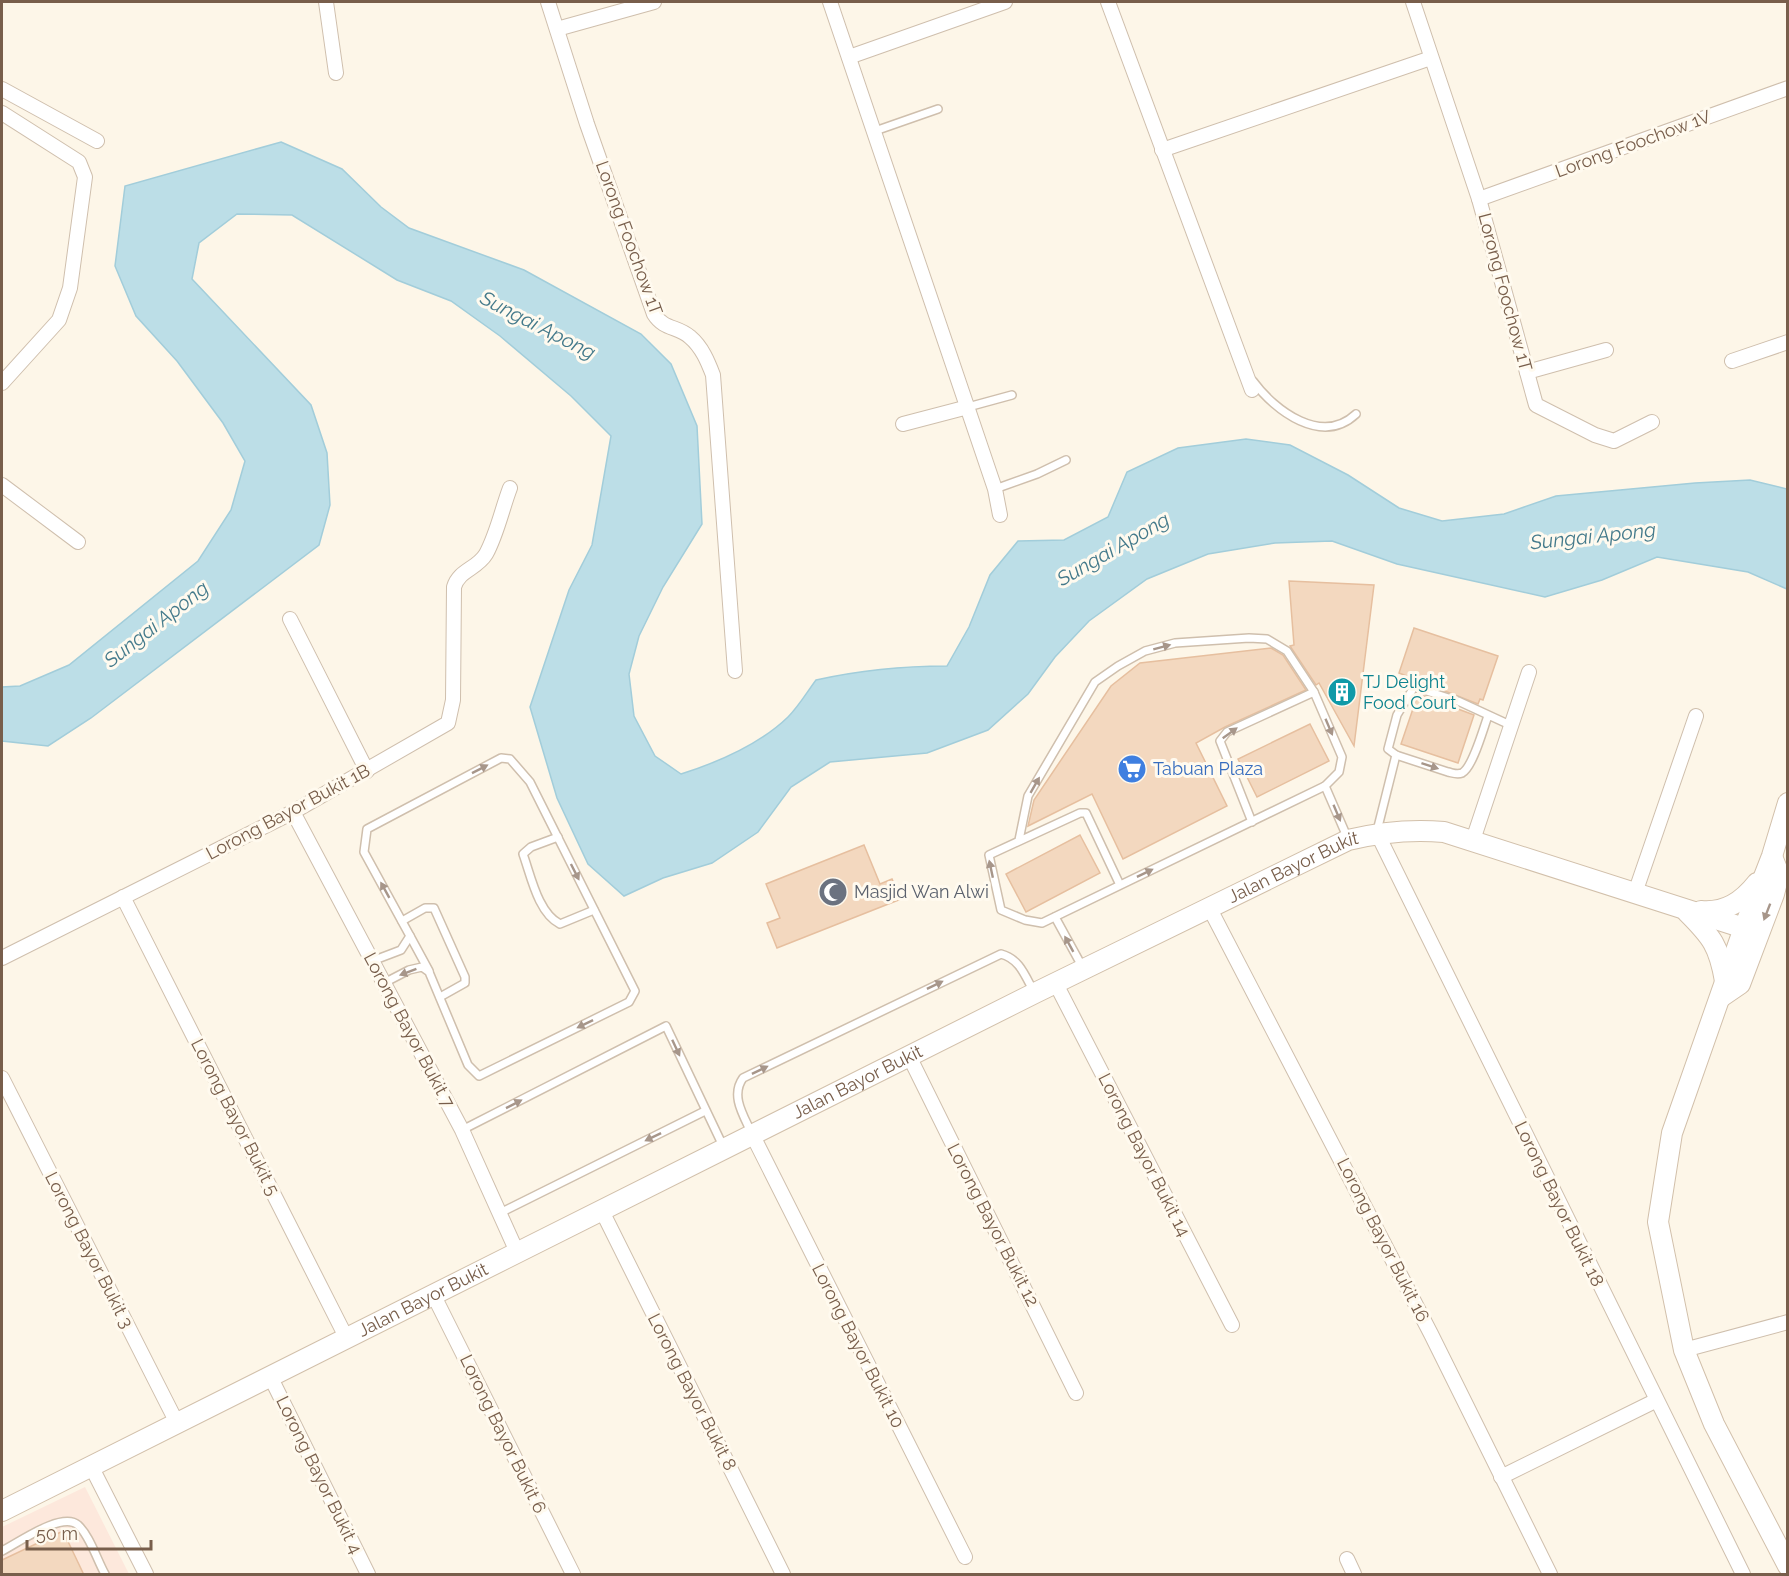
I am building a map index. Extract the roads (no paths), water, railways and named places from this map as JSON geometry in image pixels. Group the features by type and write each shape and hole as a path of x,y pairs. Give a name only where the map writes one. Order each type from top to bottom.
{"street":[{"path":"326,2 336,73"},
{"name":"Lorong Foochow 1T","path":"548,2 654,314 664,326 690,336 705,355 713,375 735,671"},
{"path":"557,29 654,2"},
{"path":"830,2 968,407 995,489 1000,515"},
{"path":"849,57 980,5 1005,2"},
{"path":"1108,2 1248,373 1252,390"},
{"name":"Lorong Foochow 1T","path":"1413,2 1479,199 1536,405 1595,435 1614,441 1652,422"},
{"path":"1162,150 1431,58"},
{"name":"Lorong Foochow 1V","path":"1479,199 1788,88"},
{"path":"2,89 97,141"},
{"path":"2,113 70,155 79,162 85,177 70,288 59,320 2,383"},
{"path":"1732,361 1788,342"},
{"path":"1527,372 1606,350"},
{"path":"903,424 968,407"},
{"path":"2,485 78,542"},
{"name":"Lorong Bayor Bukit 1B","path":"2,958 293,812 448,723 453,700 454,586 457,578 474,567 486,554 510,488"},
{"path":"290,619 367,771"},
{"path":"1473,840 1529,672"},
{"path":"1635,893 1696,716"},
{"path":"1788,803 1770,863 1744,928 1672,1132 1658,1222 1684,1350 1714,1424 1788,1566"},
{"name":"Lorong Bayor Bukit 7","path":"293,812 462,1130 517,1252"},
{"name":"Jalan Bayor Bukit","path":"4,1504 91,1466 601,1209 1348,840 1377,833 1414,829 1444,832 1744,928"},
{"name":"Lorong Bayor Bukit 18","path":"1377,833 1655,1401 1743,1575"},
{"path":"1684,909 1715,912 1738,903 1770,863"},
{"path":"1723,991 1740,984 1774,894 1779,873 1770,863"},
{"name":"Lorong Bayor Bukit 5","path":"123,897 346,1337"},
{"name":"Lorong Bayor Bukit 16","path":"1210,909 1301,1080 1550,1575"},
{"path":"1684,909 1715,942 1720,954 1723,991"},
{"name":"Lorong Bayor Bukit 14","path":"1056,984 1233,1325"},
{"name":"Lorong Bayor Bukit 12","path":"909,1056 1076,1393"},
{"name":"Lorong Bayor Bukit 3","path":"2,1078 177,1423"},
{"name":"Lorong Bayor Bukit 10","path":"752,1134 965,1557"},
{"name":"Lorong Bayor Bukit 8","path":"601,1209 783,1575"},
{"name":"Lorong Bayor Bukit 6","path":"434,1294 573,1575"},
{"path":"1684,1350 1788,1322"},
{"name":"Lorong Bayor Bukit 4","path":"270,1376 368,1575"},
{"path":"1501,1477 1655,1401"},
{"path":"91,1466 146,1575"},
{"path":"1347,1559 1354,1575"}],"lane":[{"path":"875,131 938,109"},
{"path":"1248,373 1267,399 1294,419 1317,425 1334,425 1348,422 1356,414"},
{"path":"968,407 1012,395"},
{"path":"995,489 1066,460"},
{"path":"1019,840 1028,796 1095,682 1145,651 1175,643 1216,639 1267,639 1287,651 1314,692 1342,757 1339,772 1325,786 1042,923 1024,920 1001,910 989,855 1080,813 1086,813 1120,885"},
{"path":"1488,716 1471,762 1464,772 1457,774 1395,755 1388,749 1388,741 1397,715 1414,687 1458,701 1510,725"},
{"path":"1252,822 1220,741 1227,732 1314,692"},
{"path":"1377,833 1395,755"},
{"path":"501,758 510,759 530,782 558,837 635,990 629,1002 479,1076 468,1065 429,972 364,852 367,829 501,758"},
{"path":"1325,786 1348,840"},
{"path":"558,837 531,848 523,854 544,909 553,921 560,924 594,910"},
{"path":"402,921 425,908 434,908 465,977 465,983 440,997"},
{"path":"1055,917 1084,970"},
{"path":"372,961 401,950 410,936"},
{"path":"752,1134 736,1095 737,1086 743,1078 1001,954 1011,957 1019,965 1035,993"},
{"path":"384,984 409,970 422,967 429,972"},
{"path":"462,1130 666,1026 724,1148"},
{"path":"498,1214 705,1111"},
{"path":"2,1551 50,1526 68,1521 76,1524 82,1530 105,1575"}],"water":[{"name":"Sungai Apong","path":"281,142 342,169 381,207 409,228 524,270 641,334 671,364 697,426 702,524 663,587 639,636 629,674 634,716 655,756 681,774 724,758 777,727 792,713 816,680 882,669 947,666 969,627 990,575 1018,541 1064,540 1108,517 1127,472 1178,448 1246,439 1290,445 1348,475 1399,508 1442,521 1504,514 1556,496 1750,480 1787,489 1787,589 1748,572 1657,557 1602,580 1545,597 1397,564 1332,541 1275,543 1208,554 1147,579 1089,621 1055,657 1028,694 988,730 927,753 830,762 791,787 758,832 712,863 663,878 624,896 588,864 557,798 530,707 569,590 592,545 611,436 571,396 500,336 451,301 397,280 292,215 237,214 199,243 192,279 311,405 327,453 330,505 319,545 91,718 48,746 2,741 2,687 20,686 69,665 198,561 231,510 245,461 223,423 177,361 136,316 115,266 125,186"}],"place":[{"name":"TJ Delight Food Court","path":"1342,692"},
{"name":"Tabuan Plaza","path":"1132,769"},
{"name":"Masjid Wan Alwi","path":"833,892"}]}
